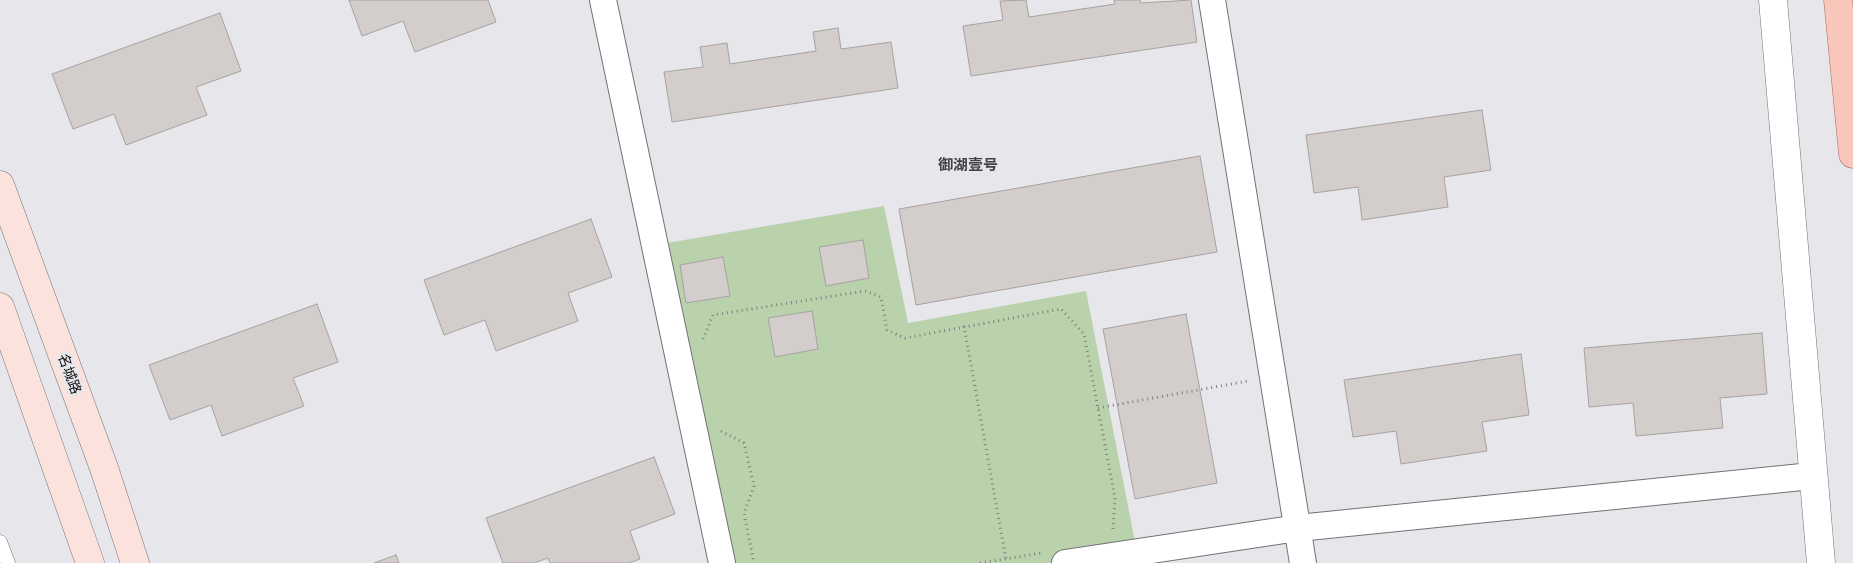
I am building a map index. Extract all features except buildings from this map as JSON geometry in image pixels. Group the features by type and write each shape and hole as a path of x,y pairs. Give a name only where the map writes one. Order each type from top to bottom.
{"main road":[{"path":"1838,0 1853,154"},
{"name":"名城路","path":"0,185 100,459 135,563"},
{"path":"0,308 90,563"}],"street":[{"path":"603,0 722,563"},
{"path":"1212,0 1303,563"},
{"path":"1773,0 1812,476 1821,563"},
{"path":"1055,558 1298,528 1812,476"}],"lane":[{"path":"0,542 8,563"}],"path":[{"path":"705,346 703,336 714,315 865,291 881,297 887,330 905,338 1061,308 1084,334 1115,498 1112,533"},
{"path":"964,326 1006,559"},
{"path":"1098,408 1273,377"},
{"path":"719,421 721,430 744,444 754,486 744,513 754,563"},
{"path":"980,563 1006,559 1055,558"}],"green space":[{"path":"884,206 908,323 1086,291 1137,552 1065,563 722,563 655,245"}],"district":[{"name":"御湖壹号","path":"968,166"}]}
